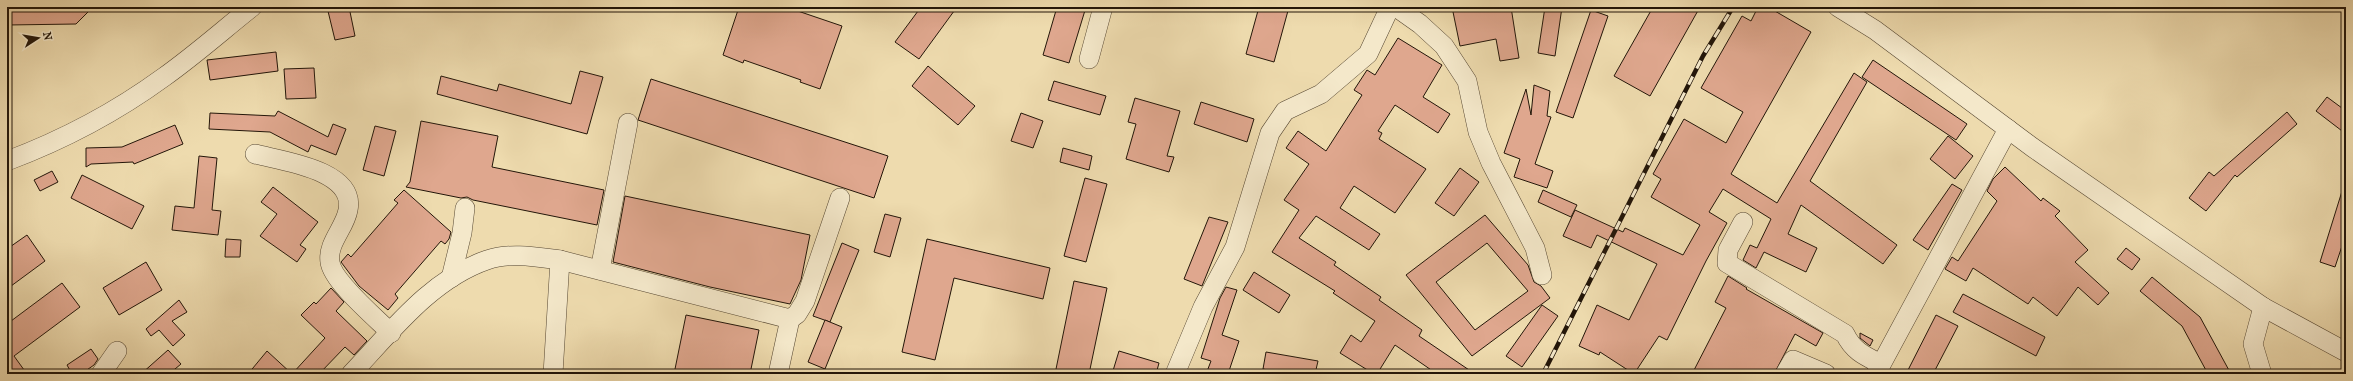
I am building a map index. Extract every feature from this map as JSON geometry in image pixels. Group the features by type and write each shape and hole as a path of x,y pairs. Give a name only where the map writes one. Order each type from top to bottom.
{"street":[{"path":"7,161 47,146 97,120 164,77 252,7"},
{"path":"1089,59 1103,7"},
{"path":"1175,374 1203,307 1235,247 1270,133 1285,111 1321,94 1368,54 1390,7"},
{"path":"1396,7 1420,24 1444,46 1467,81 1478,132 1491,163 1535,248 1542,275"},
{"path":"1838,7 1875,30 2008,129 2263,307 2346,352"},
{"path":"600,270 628,123"},
{"path":"1743,222 1728,250 1727,264 1845,334 1850,345 1879,369 2008,129"},
{"path":"255,154 307,166 334,178 348,199 348,210 330,251 330,262 334,276 391,333"},
{"path":"778,374 790,319 797,314 805,301 840,198"},
{"path":"451,278 462,233 465,208"},
{"path":"352,374 419,303 451,278 488,260 524,255 560,260 790,319"},
{"path":"553,374 560,260"},
{"path":"2262,374 2253,344 2263,307"},
{"path":"101,374 116,351"},
{"path":"1785,374 1793,360 1826,374"}],"building":[{"path":"7,7 93,7 76,24 7,25"},
{"path":"327,7 349,7 355,36 335,40"},
{"path":"739,7 786,7 842,26 820,89 800,82 801,80 744,60 743,63 723,55"},
{"path":"921,7 957,7 919,59 895,42"},
{"path":"1057,7 1086,7 1069,63 1043,55"},
{"path":"1259,7 1289,7 1274,62 1246,54"},
{"path":"1452,7 1511,7 1519,58 1500,61 1496,39 1460,46"},
{"path":"1545,7 1562,7 1555,56 1538,53"},
{"path":"1653,7 1700,7 1650,96 1614,76"},
{"path":"1758,7 1768,7 1811,32 1731,174 1777,203 1854,73 1867,82 1810,181 1897,245 1883,264 1801,205 1788,234 1817,248 1806,272 1764,252 1756,268 1743,260 1750,245 1757,248 1771,219 1723,189 1709,212 1727,223 1706,261 1667,340 1659,336 1634,374 1600,352 1599,355 1579,346 1597,305 1629,320 1657,264 1597,235 1591,248 1563,236 1575,210 1623,232 1625,228 1683,255 1700,225 1651,197 1661,179 1653,174 1684,119 1726,143 1743,112 1701,88 1742,16 1751,21"},
{"path":"1591,10 1608,16 1573,118 1556,112"},
{"path":"1398,38 1442,65 1423,97 1450,114 1438,133 1395,105 1378,131 1382,133 1379,139 1426,169 1395,213 1354,186 1340,208 1380,234 1369,250 1316,216 1299,238 1336,262 1334,265 1381,297 1379,300 1422,330 1419,336 1475,374 1437,374 1395,345 1377,374 1374,374 1340,353 1351,335 1361,342 1375,321 1333,293 1335,291 1272,252 1299,210 1284,200 1309,164 1286,148 1298,131 1326,151 1362,95 1354,90 1367,70 1375,75"},
{"path":"276,52 278,71 210,80 207,60"},
{"path":"1873,60 1967,124 1956,140 1862,77"},
{"path":"928,66 975,106 958,125 912,86"},
{"path":"314,68 316,98 286,99 284,69"},
{"path":"580,71 603,77 587,134 437,94 441,76 497,91 499,84 571,104"},
{"path":"651,79 888,156 874,198 638,120"},
{"path":"1054,81 1106,96 1100,115 1048,100"},
{"path":"1534,85 1550,91 1547,116 1551,117 1535,164 1553,171 1547,188 1514,177 1520,159 1504,153 1526,89 1531,115"},
{"path":"2327,97 2346,111 2346,134 2316,111"},
{"path":"1135,98 1180,111 1167,156 1174,157 1169,172 1126,159 1136,124 1128,122"},
{"path":"1201,102 1254,119 1247,142 1194,124"},
{"path":"278,111 328,137 333,124 346,129 336,155 311,145 308,152 270,132 209,129 210,113 275,116"},
{"path":"2287,112 2297,124 2237,177 2235,175 2206,211 2189,198 2209,172 2214,176"},
{"path":"1021,113 1043,121 1033,148 1011,141"},
{"path":"421,121 498,136 492,167 604,190 597,225 473,200 467,197 461,198 406,187 410,182"},
{"path":"175,125 183,144 134,164 133,162 91,164 86,167 86,148 122,147"},
{"path":"375,126 396,131 384,176 363,170"},
{"path":"1948,136 1973,156 1955,179 1930,159"},
{"path":"1063,148 1092,156 1089,170 1060,162"},
{"path":"199,156 217,158 212,210 221,211 218,235 172,230 175,206 194,208"},
{"path":"2005,167 2041,201 2043,198 2060,211 2055,216 2088,250 2075,262 2109,293 2098,305 2078,287 2057,316 2033,297 2028,304 1973,268 1966,281 1945,269 1952,257 1958,261 1997,201 1987,191 1993,179"},
{"path":"1460,168 1479,182 1454,216 1435,203"},
{"path":"52,171 58,182 40,191 34,180"},
{"path":"82,175 144,206 132,229 71,198"},
{"path":"1085,178 1107,184 1086,262 1064,256"},
{"path":"1952,184 1962,190 1928,250 1913,240"},
{"path":"273,187 318,222 300,245 306,249 297,262 260,236 277,214 261,202"},
{"path":"2343,188 2346,188 2346,234 2335,267 2320,262"},
{"path":"404,190 451,232 449,239 445,244 441,241 395,294 398,298 388,310 359,286 341,262 348,254 351,257 398,203 394,200"},
{"path":"1543,190 1577,205 1571,217 1538,202"},
{"path":"625,196 810,235 801,280 790,304 710,287 613,262"},
{"path":"885,214 901,218 890,257 874,252"},
{"path":"1485,215 1528,265 1534,282 1541,286 1550,298 1472,356 1406,275","holes":["1487,243 1528,291 1475,330 1436,282"]},
{"path":"1209,217 1228,222 1202,286 1184,279"},
{"path":"27,235 45,261 7,289 7,249"},
{"path":"226,239 241,240 240,257 225,257"},
{"path":"927,239 1050,268 1043,299 954,278 935,360 902,352"},
{"path":"842,243 859,250 830,322 813,316"},
{"path":"2126,248 2140,259 2132,270 2117,259"},
{"path":"146,262 162,290 119,315 103,288"},
{"path":"1254,272 1290,295 1279,313 1243,290"},
{"path":"1728,276 1747,288 1746,289 1823,333 1816,346 1795,334 1774,374 1692,374 1726,308 1715,302"},
{"path":"2152,277 2200,317 2231,374 2208,374 2182,326 2140,291"},
{"path":"1074,281 1107,288 1089,374 1055,374"},
{"path":"62,283 80,307 14,356 27,374 7,374 7,324"},
{"path":"1226,287 1237,290 1222,335 1239,341 1228,374 1206,374 1211,361 1201,358 1220,298"},
{"path":"331,288 344,302 336,311 367,341 354,355 345,347 319,374 292,374 325,338 301,315 314,302 316,304"},
{"path":"1963,294 2045,337 2036,356 1953,312"},
{"path":"179,300 187,312 172,321 185,335 173,346 159,330 151,336 146,329"},
{"path":"1542,305 1558,316 1522,367 1506,356"},
{"path":"686,315 759,330 750,374 674,374"},
{"path":"1936,315 1958,326 1933,374 1906,374"},
{"path":"825,320 842,327 825,369 808,362"},
{"path":"1860,333 1873,340 1870,346 1860,338"},
{"path":"91,349 98,359 94,365 81,374 72,374 67,365"},
{"path":"168,350 181,364 169,374 141,374"},
{"path":"267,351 292,374 248,374"},
{"path":"1119,351 1159,363 1156,374 1112,374"},
{"path":"1266,352 1318,361 1315,374 1288,374 1263,369"}],"railway":[{"path":"1543,374 1703,56 1733,7"}]}
